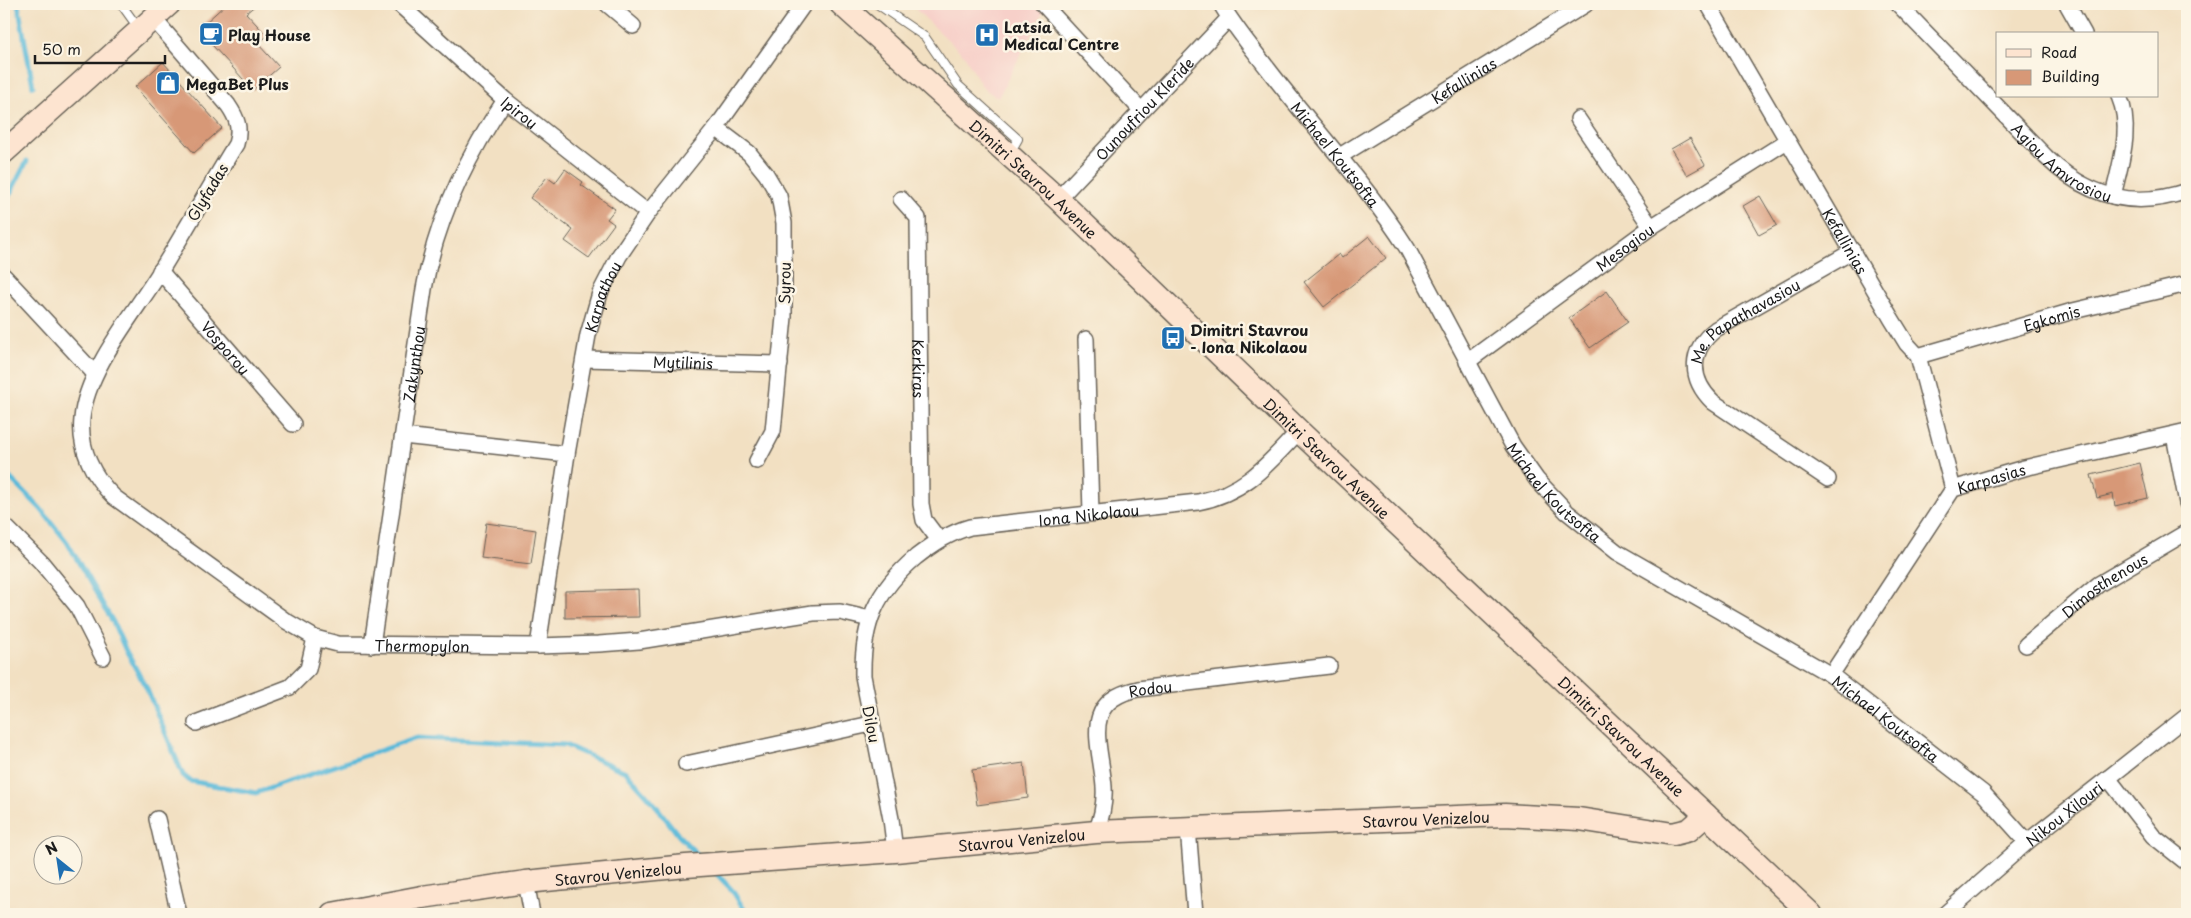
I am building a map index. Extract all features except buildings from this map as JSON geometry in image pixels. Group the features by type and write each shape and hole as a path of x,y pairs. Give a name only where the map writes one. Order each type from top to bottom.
{"main road":[{"name":"Dimitri Stavrou Avenue","path":"841,4 1058,199 1299,431 1811,914"},
{"path":"4,152 154,17"},
{"name":"Stavrou Venizelou","path":"332,914 422,896 526,882 686,866 894,851 1096,832 1505,815 1579,819 1673,834 1689,830 1706,815"}],"street":[{"path":"608,4 633,26"},
{"name":"Karpathou","path":"538,646 567,454 588,335 600,293 619,256 648,213 716,128 804,4"},
{"path":"1043,4 1141,110"},
{"name":"Michael Koutsofta","path":"1221,4 1229,18 1291,99 1340,156 1390,222 1407,248 1500,425 1524,463 1551,496 1583,527 1635,563 1831,675 1983,793 2027,842"},
{"name":"Kefallinias","path":"1340,156 1586,4"},
{"name":"Kefallinias","path":"1708,4 1895,324 1907,344 1918,356 1953,489"},
{"name":"Agiou Amvrosiou","path":"1898,4 2058,168 2084,187 2113,196 2142,199 2187,191"},
{"path":"2067,4 2083,32"},
{"name":"Ipirou","path":"403,5 505,100 648,213"},
{"name":"Glyfadas","path":"84,409 94,374 160,271 236,144 239,128 238,120 228,105 154,17"},
{"name":"Ounoufriou Kleride","path":"1058,199 1229,18"},
{"path":"2113,196 2126,126 2119,98"},
{"name":"Zakynthou","path":"372,645 424,289 434,243 469,158 505,100"},
{"path":"1578,119 1651,226"},
{"name":"Syrou","path":"716,128 758,162 773,186 780,202 785,237 780,364 773,431 757,461"},
{"name":"Mesogiou","path":"1467,362 1651,226 1787,141"},
{"name":"Kerkiras","path":"901,199 918,218 920,495 924,520 940,540"},
{"name":"Me. Papathavasiou","path":"1828,479 1713,402 1701,389 1697,380 1695,361 1702,344 1716,329 1853,251"},
{"name":"Vosporou","path":"160,271 293,424"},
{"path":"4,276 94,374"},
{"name":"Egkomis","path":"1918,356 2073,311 2187,284"},
{"path":"1086,339 1091,513"},
{"name":"Mytilinis","path":"584,359 780,364"},
{"name":"Thermopylon","path":"84,409 82,429 86,456 107,491 286,621 315,638 338,644 538,646 638,641 814,613 840,612 870,618"},
{"name":"Iona Nikolaou","path":"879,597 905,567 940,540 960,530 982,525 1198,502 1228,494 1256,475 1299,431"},
{"path":"2181,433 2187,503"},
{"name":"Karpasias","path":"1831,675 1953,489 2024,468 2181,433"},
{"path":"403,436 567,454"},
{"path":"4,525 41,562 77,606 91,630 103,657"},
{"name":"Dimosthenous","path":"2026,645 2099,584 2187,532"},
{"name":"Dilou","path":"879,597 870,618 864,641 863,676 891,819 894,851"},
{"path":"196,723 290,687 308,669 315,638"},
{"name":"Rodou","path":"1096,832 1102,816 1104,798 1097,730 1100,714 1108,702 1122,694 1138,690 1329,666"},
{"name":"Nikou Xilouri","path":"1945,914 2027,842 2187,716"},
{"path":"686,764 871,724"},
{"path":"2108,778 2153,836 2187,863"},
{"path":"158,820 180,914"},
{"path":"1188,828 1195,914"},
{"path":"526,882 532,914"}],"lane":[{"path":"121,4 154,17"},
{"path":"877,4 925,37 958,85 1018,139 1009,154"}],"shaded area":[{"name":"Latsia Medical Centre","path":"910,4 1047,4 998,98 983,88 964,55"}],"waterway":[{"path":"18,4 33,86"},
{"path":"4,205 27,161"},
{"path":"4,472 40,508 67,542 113,622 126,651 146,687 183,775 190,781 256,793 417,738 565,745 626,772 653,802 679,836 701,858"},
{"path":"714,871 732,890 747,914"}],"place":[{"name":"Play House","path":"211,34"},
{"name":"Latsia Medical Centre","path":"987,35"},
{"name":"MegaBet Plus","path":"168,83"},
{"name":"Dimitri Stavrou - Iona Nikolaou","path":"1173,338"}]}
